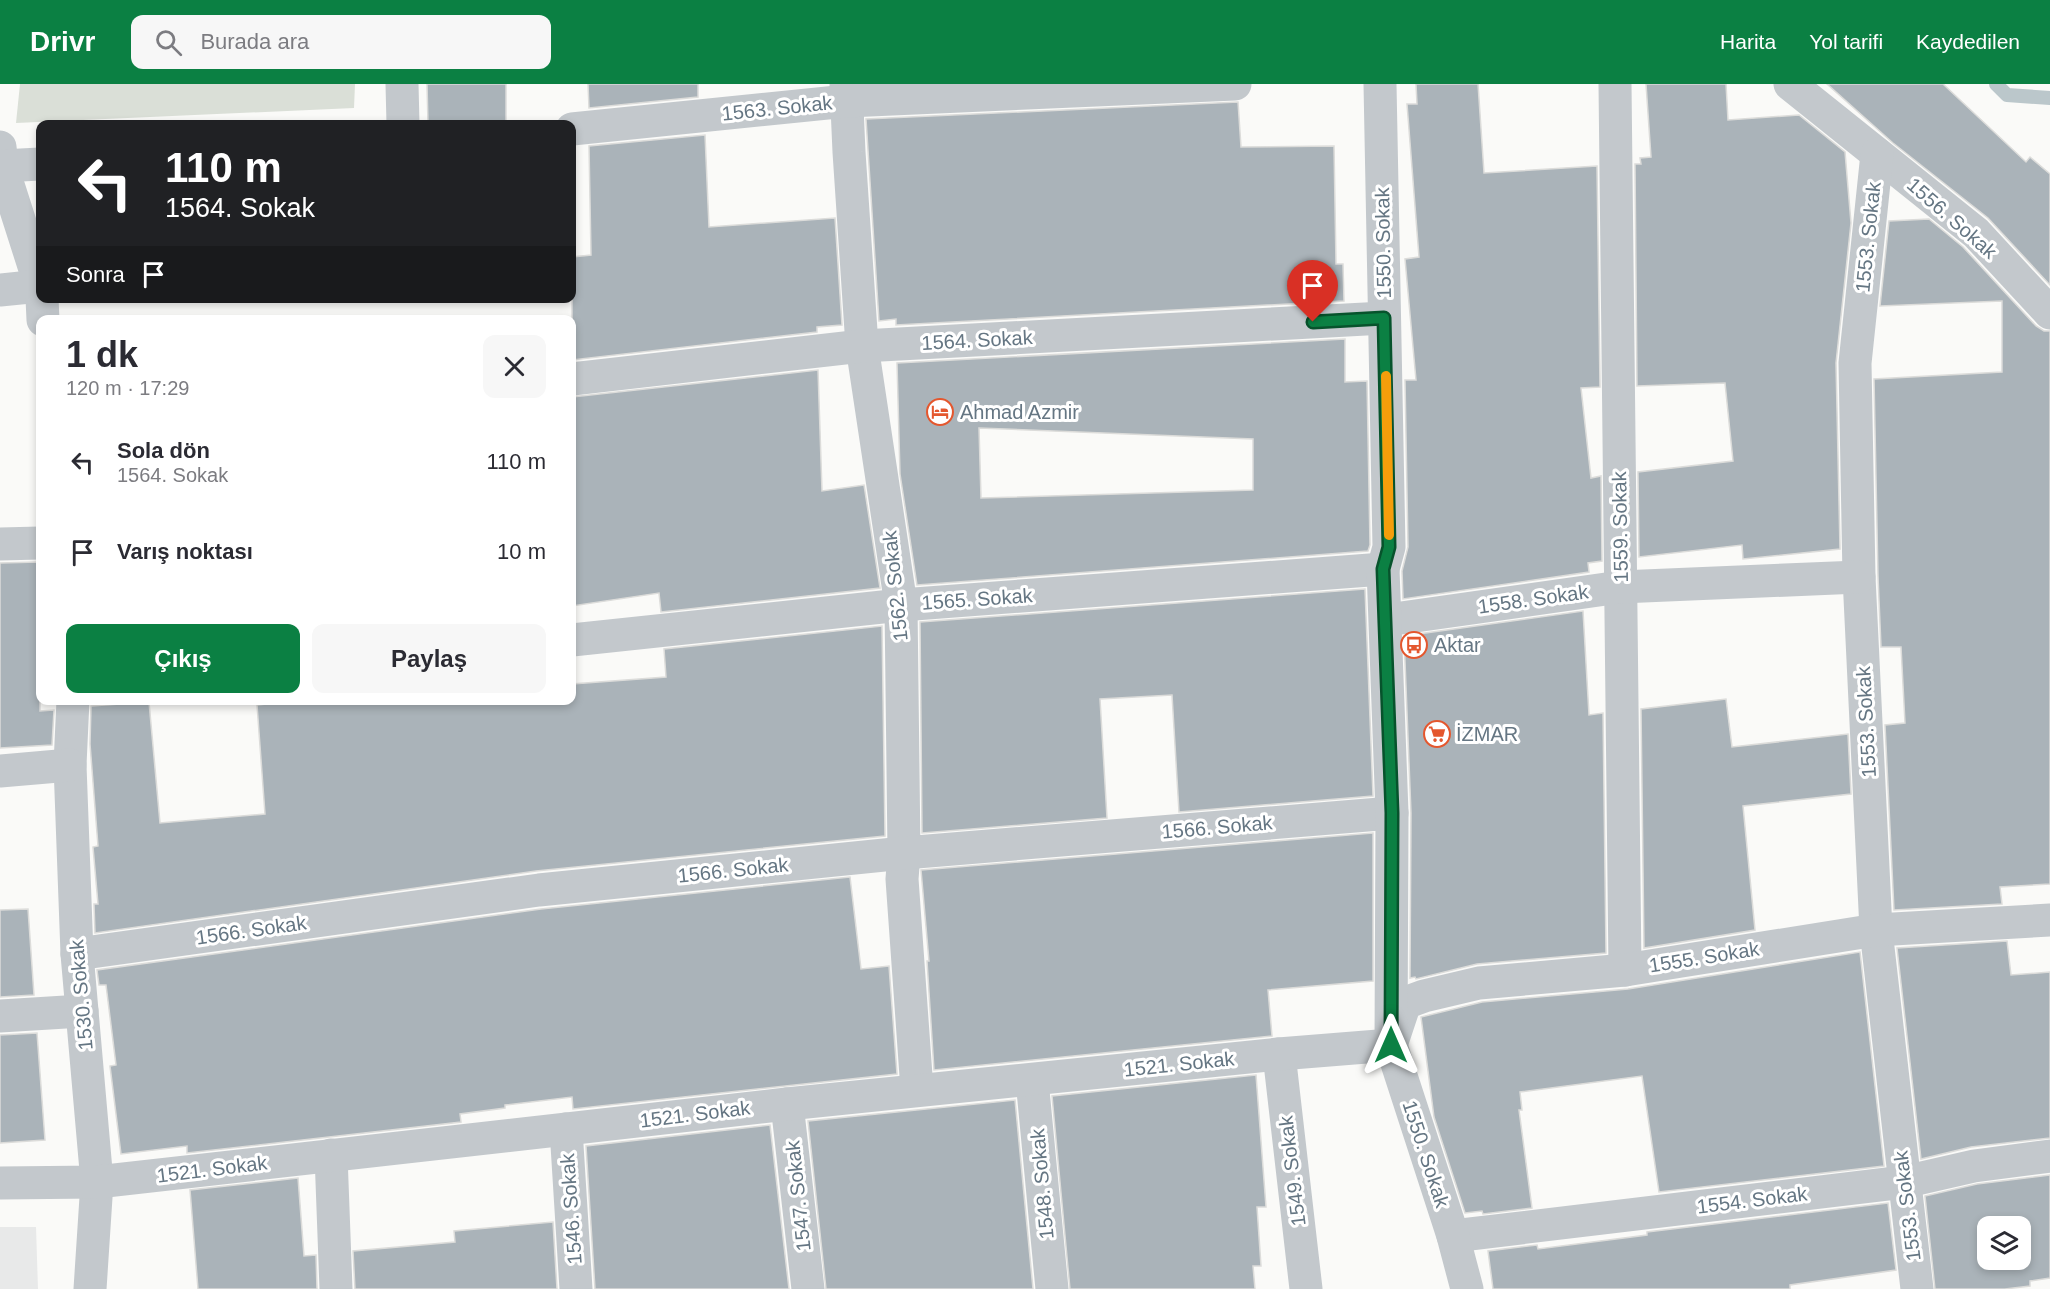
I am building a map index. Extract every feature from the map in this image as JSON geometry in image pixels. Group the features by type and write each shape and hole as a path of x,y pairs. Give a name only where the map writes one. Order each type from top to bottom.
{"street":[{"path":"402,84 403,120"},
{"name":"1563. Sokak","path":"576,128 847,92 1235,84"},
{"name":"1550. Sokak","path":"1380,84 1389,547 1383,569 1387,620 1392,813 1391,1045 1453,1236 1467,1289"},
{"name":"1559. Sokak","path":"1615,84 1625,970"},
{"name":"1556. Sokak","path":"1790,84 1976,234 2050,314"},
{"name":"1562. Sokak","path":"847,92 862,346 901,605 904,853 902,879 917,1090"},
{"name":"1553. Sokak","path":"1877,154 1855,363 1859,577 1876,930 1917,1289"},
{"path":"36,163 1,157 36,272"},
{"path":"0,290 36,286"},
{"name":"1564. Sokak","path":"576,379 862,346 1384,318"},
{"path":"0,544 36,543"},
{"name":"1565. Sokak","path":"576,640 901,605 1383,569"},
{"name":"1558. Sokak","path":"1387,620 1620,586 1859,577"},
{"name":"1530. Sokak","path":"73,705 70,765 77,954 97,1182 90,1289"},
{"path":"0,771 70,765"},
{"name":"1566. Sokak","path":"77,954 539,890 904,853 1392,813"},
{"name":"1555. Sokak","path":"1391,1045 1405,1003 1424,996 1479,983 1625,970 1876,930 2050,920"},
{"path":"0,1016 82,1011"},
{"name":"1521. Sokak","path":"0,1183 97,1182 917,1090 1391,1045"},
{"name":"1549. Sokak","path":"1279,1054 1306,1289"},
{"name":"1548. Sokak","path":"1032,1080 1052,1289"},
{"name":"1547. Sokak","path":"787,1104 808,1289"},
{"name":"1546. Sokak","path":"566,1129 576,1289"},
{"path":"331,1155 336,1289"},
{"name":"1554. Sokak","path":"1453,1236 1904,1182 1974,1166 2050,1156"}],"shaded area":[{"path":"20,84 355,84 354,108 36,120 36,122 16,123"},
{"path":"0,1227 36,1227 38,1289 0,1289"}],"building":[{"path":"427,84 506,84 506,120 428,120"},
{"path":"588,84 698,84 698,97 589,108"},
{"path":"1416,84 1478,84 1484,173 1597,166 1600,387 1581,388 1591,478 1601,476 1602,561 1588,563 1589,572 1403,599 1402,571 1408,547 1405,380 1416,380 1405,259 1419,257 1407,104 1417,104"},
{"path":"1646,84 1726,84 1728,120 1799,115 1845,152 1851,223 1836,363 1840,549 1743,559 1742,545 1639,557 1638,472 1733,461 1725,383 1637,386 1635,164 1641,164 1640,158 1651,157"},
{"path":"1827,84 1943,84 2026,162 2030,157 2050,174 2050,285 1988,218 1893,143"},
{"path":"1238,102 1241,147 1334,146 1336,264 1343,264 1344,301 896,325 896,319 879,321 866,119"},
{"path":"705,135 709,227 835,218 842,325 817,327 817,332 576,360 576,315 572,315 572,303 576,303 576,257 591,255 589,146"},
{"path":"1929,219 1963,247 2036,326 2044,331 2050,331 2050,884 2000,887 2002,904 1894,910 1885,725 1905,723 1901,647 1881,647 1874,379 2002,372 2002,301 1880,306 1889,221"},
{"path":"1345,339 1345,382 1367,381 1370,545 1368,551 917,585 900,474 897,363","holes":["979,428 1253,439 1253,490 981,498"]},
{"path":"818,370 822,491 864,485 880,588 661,612 659,593 576,605 576,397"},
{"path":"36,562 36,705 40,705 40,711 54,710 52,745 0,748 0,563"},
{"path":"1365,589 1373,796 1179,812 1172,695 1100,699 1107,818 922,833 920,622"},
{"path":"1583,611 1589,715 1603,713 1606,953 1477,964 1416,979 1415,977 1410,978 1411,813 1404,636"},
{"path":"882,626 885,836 536,871 95,933 94,904 98,904 93,847 98,846 90,744 91,706 149,705 160,823 265,814 257,705 576,705 576,684 666,677 664,649"},
{"path":"1726,699 1732,747 1848,734 1851,794 1743,806 1755,930 1644,948 1641,709"},
{"path":"1373,833 1373,981 1268,990 1272,1036 934,1070 927,961 929,961 921,870"},
{"path":"850,877 861,969 889,966 897,1074 573,1109 572,1097 505,1105 505,1108 460,1114 461,1122 187,1153 187,1146 121,1154 110,1066 116,1065 106,985 99,985 97,970 541,909"},
{"path":"28,909 34,995 0,997 0,910"},
{"path":"2007,941 2011,975 2050,972 2050,1138 1971,1147 1921,1159 1897,948"},
{"path":"1860,952 1884,1166 1659,1192 1642,1076 1520,1092 1522,1110 1519,1110 1532,1208 1483,1214 1482,1211 1465,1213 1434,1117 1421,1017 1482,1002 1628,989"},
{"path":"37,1033 45,1140 0,1143 0,1035"},
{"path":"1256,1075 1266,1207 1257,1207 1261,1266 1253,1266 1255,1289 1070,1289 1052,1096"},
{"path":"1015,1100 1033,1289 826,1289 808,1121"},
{"path":"770,1125 789,1289 595,1289 586,1146"},
{"path":"2050,1175 2050,1278 2030,1281 2030,1286 2005,1289 1935,1289 1925,1196 1977,1184"},
{"path":"298,1178 304,1256 316,1255 317,1289 198,1289 190,1190"},
{"path":"1888,1203 1896,1270 1790,1285 1790,1289 1493,1289 1488,1251 1537,1245 1538,1249 1647,1235 1647,1232"},
{"path":"553,1222 557,1289 355,1289 353,1251 455,1242 454,1231"}],"waterway":[{"path":"1996,84 2007,95 2050,98"}],"slow traffic":[{"path":"1386,376 1389,535"}],"place":[{"name":"Ahmad Azmir","path":"940,412"},
{"name":"Aktar","path":"1414,645"},
{"name":"İZMAR","path":"1437,734"}],"route":[{"path":"1313,322 1384,318 1389,547 1383,569 1387,620 1392,813 1391,1045"}]}
